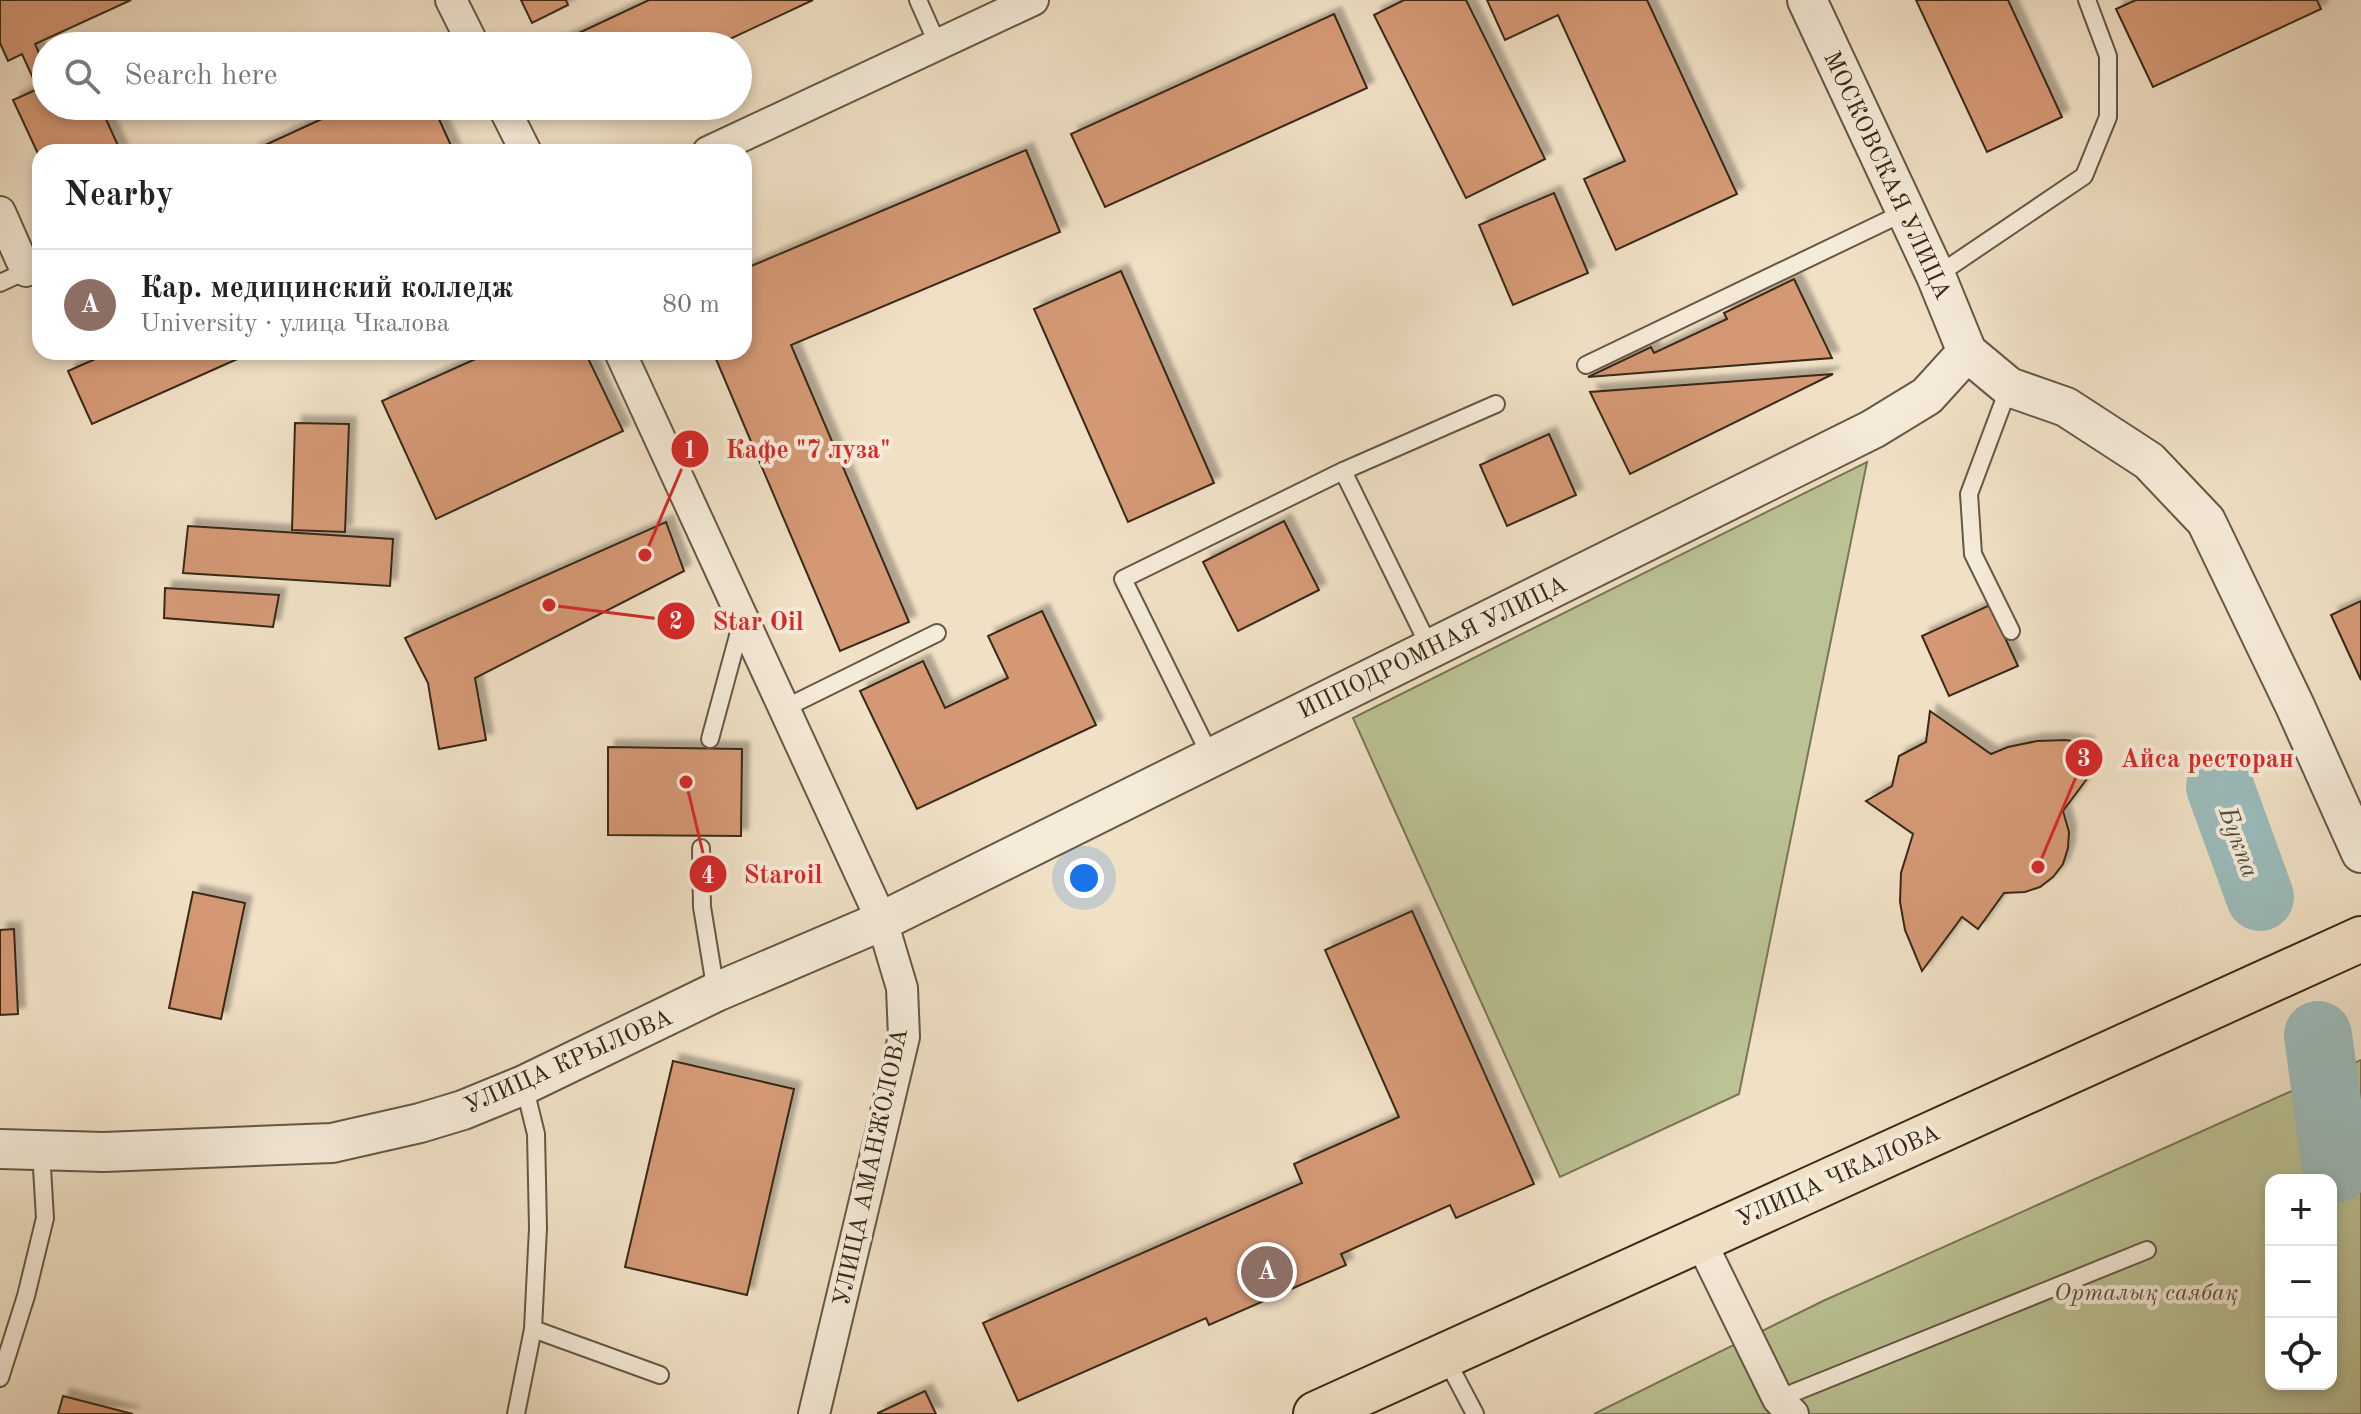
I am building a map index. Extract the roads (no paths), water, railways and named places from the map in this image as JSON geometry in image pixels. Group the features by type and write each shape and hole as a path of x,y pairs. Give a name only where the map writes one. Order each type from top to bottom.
{"main road":[{"name":"УЛИЦА ЧКАЛОВА","path":"1316,1414 2361,939"}],"street":[{"path":"451,0 467,32"},
{"path":"725,144 1033,0"},
{"name":"МОСКОВСКАЯ УЛИЦА","path":"1807,0 1936,276 1967,352"},
{"path":"510,120 522,144"},
{"path":"0,212 13,277"},
{"path":"1967,352 2009,387 2066,407 2149,461 2206,521 2361,853"},
{"name":"ИППОДРОМНАЯ УЛИЦА","path":"882,921 1873,429 1927,396 1967,352"},
{"name":"УЛИЦА АМАНЖОЛОВА","path":"624,360 882,921 902,988 904,1037 814,1414"},
{"name":"УЛИЦА КРЫЛОВА","path":"0,1149 104,1152 332,1143 420,1123 463,1110 524,1085 716,992 882,921"},
{"path":"1699,1238 1783,1409"}],"lane":[{"path":"918,0 937,43"},
{"path":"1936,276 2084,176 2108,117 2108,56 2087,0"},
{"path":"1586,365 1905,212"},
{"path":"2009,387 1969,494 1973,554 2011,631"},
{"path":"1211,757 1123,579 1343,471 1496,404"},
{"path":"1343,471 1430,648"},
{"path":"710,739 742,621"},
{"path":"783,709 937,633"},
{"path":"701,848 702,907 716,992"},
{"path":"516,1414 533,1329 538,1228 536,1134 524,1085"},
{"path":"0,1378 26,1296 45,1218 41,1151"},
{"path":"1783,1409 2147,1250"},
{"path":"533,1329 660,1375"},
{"path":"1445,1355 1475,1414"}],"waterway":[{"name":"Букпа","path":"2220,787 2260,897"},
{"name":"Букпа","path":"2318,1035 2336,1169"}],"place":[{"name":"Кафе \"7 луза\"","path":"645,555"},
{"name":"Star Oil","path":"549,605"},
{"name":"Staroil","path":"686,782"},
{"name":"Айса ресторан","path":"2038,867"},
{"name":"Кар. медицинский колледж","path":"1267,1272"}],"park label":[{"name":"Орталық саябақ","path":"2146,1292"}]}
